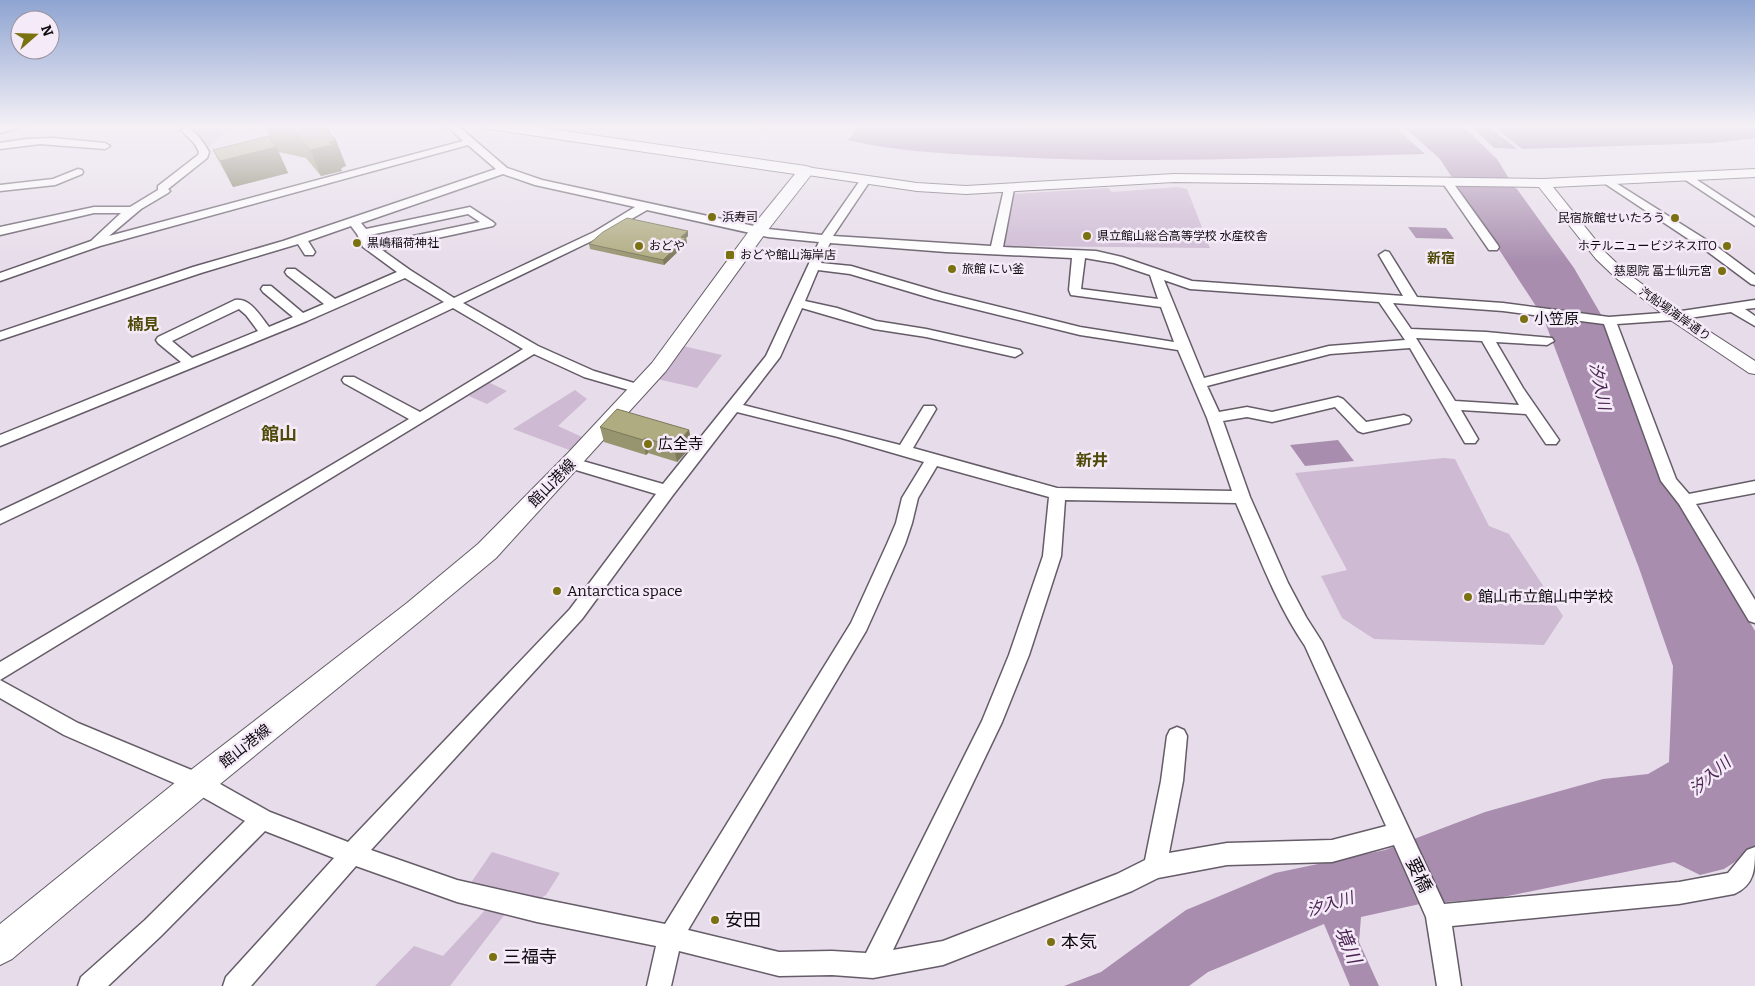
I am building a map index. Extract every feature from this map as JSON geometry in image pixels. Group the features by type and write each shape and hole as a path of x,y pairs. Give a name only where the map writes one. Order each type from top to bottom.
{"main road":[{"path":"799,171 806,172"},
{"name":"館山港線","path":"0,946 198,782 466,570 572,463 659,367 758,231 806,172"}],"street":[{"path":"96,243 133,210 152,196 164,191 162,188 184,171"},
{"path":"0,277 96,243 363,171"},
{"path":"0,336 198,270 354,222 500,171"},
{"path":"506,171 551,187 758,231 827,240 996,251 1079,253 1111,258 1190,285 1538,310 1607,321 1675,316 1755,304"},
{"path":"0,188 55,182 78,172"},
{"path":"806,172 937,188 1009,189 1174,178 1542,183 1755,173"},
{"path":"1688,177 1755,223"},
{"path":"235,986 352,854 576,614 667,491 773,357 813,266 827,240 827,236 865,180"},
{"path":"1608,181 1712,249 1755,281"},
{"path":"1450,182 1493,247"},
{"name":"汽船場海岸通り","path":"1542,183 1601,256 1621,275 1675,316 1755,369"},
{"path":"996,251 1009,189"},
{"path":"0,518 598,234 646,206"},
{"path":"0,231 94,210 133,210"},
{"path":"363,233 470,210 489,224 373,248"},
{"path":"354,222 363,233 367,244 406,273 454,303 533,349 589,374 639,389"},
{"path":"301,239 309,252"},
{"path":"1079,253 1076,292 1166,304"},
{"path":"1385,255 1412,300"},
{"path":"813,266 851,270 939,296 1080,331 1183,348"},
{"path":"291,272 333,304"},
{"path":"0,441 302,318 406,273"},
{"name":"要橋","path":"1155,273 1183,348 1214,418 1242,496 1280,583 1300,622 1313,642 1437,913 1449,986"},
{"path":"267,290 302,318"},
{"path":"1382,298 1410,338 1470,439"},
{"path":"190,362 163,340 240,303 251,312 266,332"},
{"path":"798,303 832,311 874,325 926,333 1015,353"},
{"path":"1733,307 1755,322"},
{"path":"1607,321 1669,482 1685,500 1755,616"},
{"path":"1486,336 1504,369 1551,440"},
{"path":"1198,384 1329,350 1410,338 1486,336 1548,341"},
{"path":"0,672 533,349"},
{"path":"349,380 420,419"},
{"path":"1214,418 1247,412 1272,417 1338,402 1364,428 1404,420"},
{"path":"1449,405 1530,410"},
{"path":"734,407 840,433 1057,494 1242,496"},
{"path":"903,452 929,409"},
{"path":"659,986 670,938 859,626 896,544 904,523 910,498 933,460"},
{"path":"572,463 667,491"},
{"path":"1685,500 1755,487"},
{"path":"873,966 992,722 1019,655 1052,556 1057,494"},
{"path":"0,688 71,729 198,782 262,819 352,854 458,891 779,964 832,963 873,966 943,952 1124,883 1154,867 1227,854 1332,851 1401,836"},
{"path":"1154,867 1172,781 1177,736"},
{"path":"90,986 154,928 262,819"},
{"path":"1437,913 1660,895 1734,883 1755,858"}],"shaded area":[{"path":"1178,187 1187,189 1210,248 1004,246 1014,194 1108,188 1112,192"},
{"path":"683,346 722,355 697,388 657,379"},
{"path":"488,382 507,391 487,404 469,396"},
{"path":"575,390 587,399 558,426 582,437 572,451 513,429"},
{"path":"1444,458 1455,459 1489,526 1509,534 1563,616 1544,645 1374,639 1342,618 1321,576 1347,570 1295,473"},
{"path":"492,852 560,873 546,895 535,901 470,884"},
{"path":"488,907 505,914 450,986 375,986 414,946 443,956"}],"water":[{"path":"1448,171 1504,171 1574,268 1606,323 1678,500 1755,631 1755,849 1724,869 1700,875 1674,862 1498,898 1420,904 1361,917 1359,942 1379,986 1350,986 1324,924 1208,972 1189,986 1064,986 1101,972 1186,910 1275,873 1385,850 1485,812 1603,779 1648,774 1669,762 1673,666 1639,568 1543,317"},
{"path":"1408,227 1446,228 1454,239 1416,238"},
{"path":"1338,440 1354,461 1305,466 1290,445"}],"building":[{"name":"おどや","path":"627,218 688,231 681,237 686,238 663,260 589,244 603,232"},
{"path":"617,409 689,430 674,447 600,427"}],"place":[{"name":"浜寿司","path":"712,217"},
{"name":"民宿旅館せいたろう","path":"1675,218"},
{"name":"県立館山総合高等学校 水産校舎","path":"1087,236"},
{"name":"黒嶋稲荷神社","path":"357,243"},
{"name":"おどや","path":"639,246"},
{"name":"ホテルニュービジネスITO","path":"1727,246"},
{"name":"おどや館山海岸店","path":"730,255"},
{"name":"旅館 にい釜","path":"952,269"},
{"name":"慈恩院 冨士仙元宮","path":"1722,271"},
{"name":"小笠原","path":"1524,319"},
{"name":"広全寺","path":"648,444"},
{"name":"Antarctica space","path":"557,591"},
{"name":"館山市立館山中学校","path":"1468,597"},
{"name":"安田","path":"715,920"},
{"name":"本気","path":"1051,942"},
{"name":"三福寺","path":"493,957"}],"district":[{"name":"新宿","path":"1441,258"},
{"name":"楠見","path":"143,324"},
{"name":"館山","path":"279,434"},
{"name":"新井","path":"1092,460"}],"water label":[{"name":"汐入川","path":"1600,386"},
{"name":"汐入川","path":"1710,776"},
{"name":"汐入川","path":"1330,904"},
{"name":"境川","path":"1348,945"}]}
